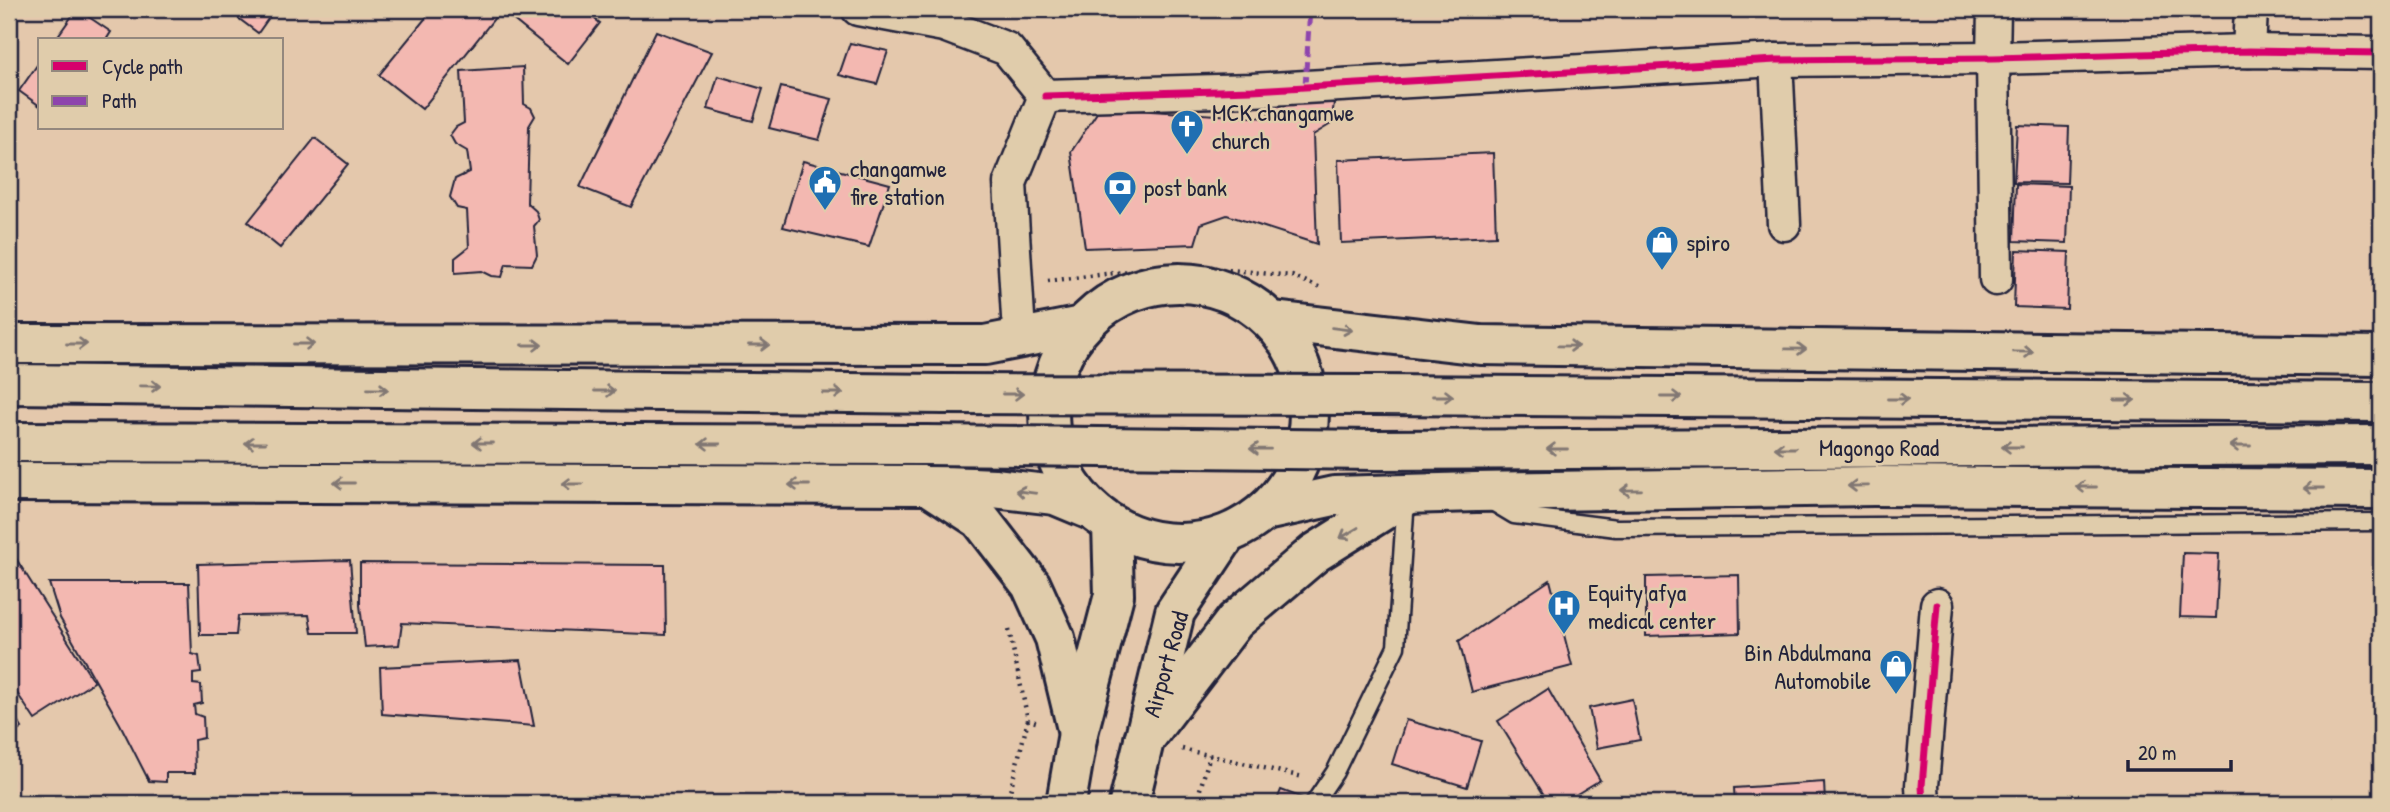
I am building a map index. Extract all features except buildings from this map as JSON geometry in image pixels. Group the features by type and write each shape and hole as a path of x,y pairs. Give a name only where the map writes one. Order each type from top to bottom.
{"main road":[{"path":"9,482 928,485 994,488 1055,495 1102,518 1139,537 1168,543 1197,542 1247,525 1265,511 1289,485 1304,452 1310,418 1307,383 1295,350 1274,321 1246,299 1212,286 1177,282 1141,288 1109,303 1082,326 1063,354 1051,386 1049,420 1055,454 1069,484 1102,518 1114,595 1078,733 1066,803"},
{"path":"1274,321 1481,345 2381,356"},
{"path":"9,344 985,345 1082,326"},
{"path":"9,384 778,393 2381,402"},
{"name":"Magongo Road","path":"9,442 911,445 1377,450 2381,445"},
{"path":"928,485 980,519 1031,585 1055,638 1078,733"},
{"path":"1265,511 1334,496 1476,492 1874,486 2381,489"},
{"path":"1144,740 1235,621 1315,553 1406,496"},
{"name":"Airport Road","path":"1129,803 1175,612 1226,534"}],"street":[{"path":"1994,9 1996,279"},
{"path":"2249,51 2251,9"},
{"path":"878,11 944,25 1007,49 1045,96"},
{"path":"1045,96 1252,90 1776,60 1993,58 2249,51 2381,53"},
{"path":"1776,60 1784,224"},
{"path":"1022,339 1010,183 1045,96"},
{"path":"1923,803 1922,786 1937,605"}],"lane":[{"path":"1476,492 1514,515 1616,528 2381,522"},
{"path":"1314,803 1335,772 1396,648 1406,496"}],"path":[{"path":"1016,285 1181,265 1292,276 1325,289"},
{"path":"1007,803 1028,720 1009,629"},
{"path":"1028,720 1078,733"},
{"path":"1144,740 1327,783"},
{"path":"1196,803 1210,755"}],"marked path":[{"path":"1305,86 1310,9"}],"cycle path":[{"path":"1045,96 1252,90 1776,60 1993,58 2249,51 2381,53"},
{"path":"1923,803 1922,786 1937,605"}],"place":[{"name":"MCK changamwe church","path":"1187,156"},
{"name":"changamwe fire station","path":"825,212"},
{"name":"post bank","path":"1120,217"},
{"name":"spiro","path":"1662,272"},
{"name":"Equity afya medical center","path":"1564,636"},
{"name":"Bin Abdulmana Automobile","path":"1896,696"}]}
